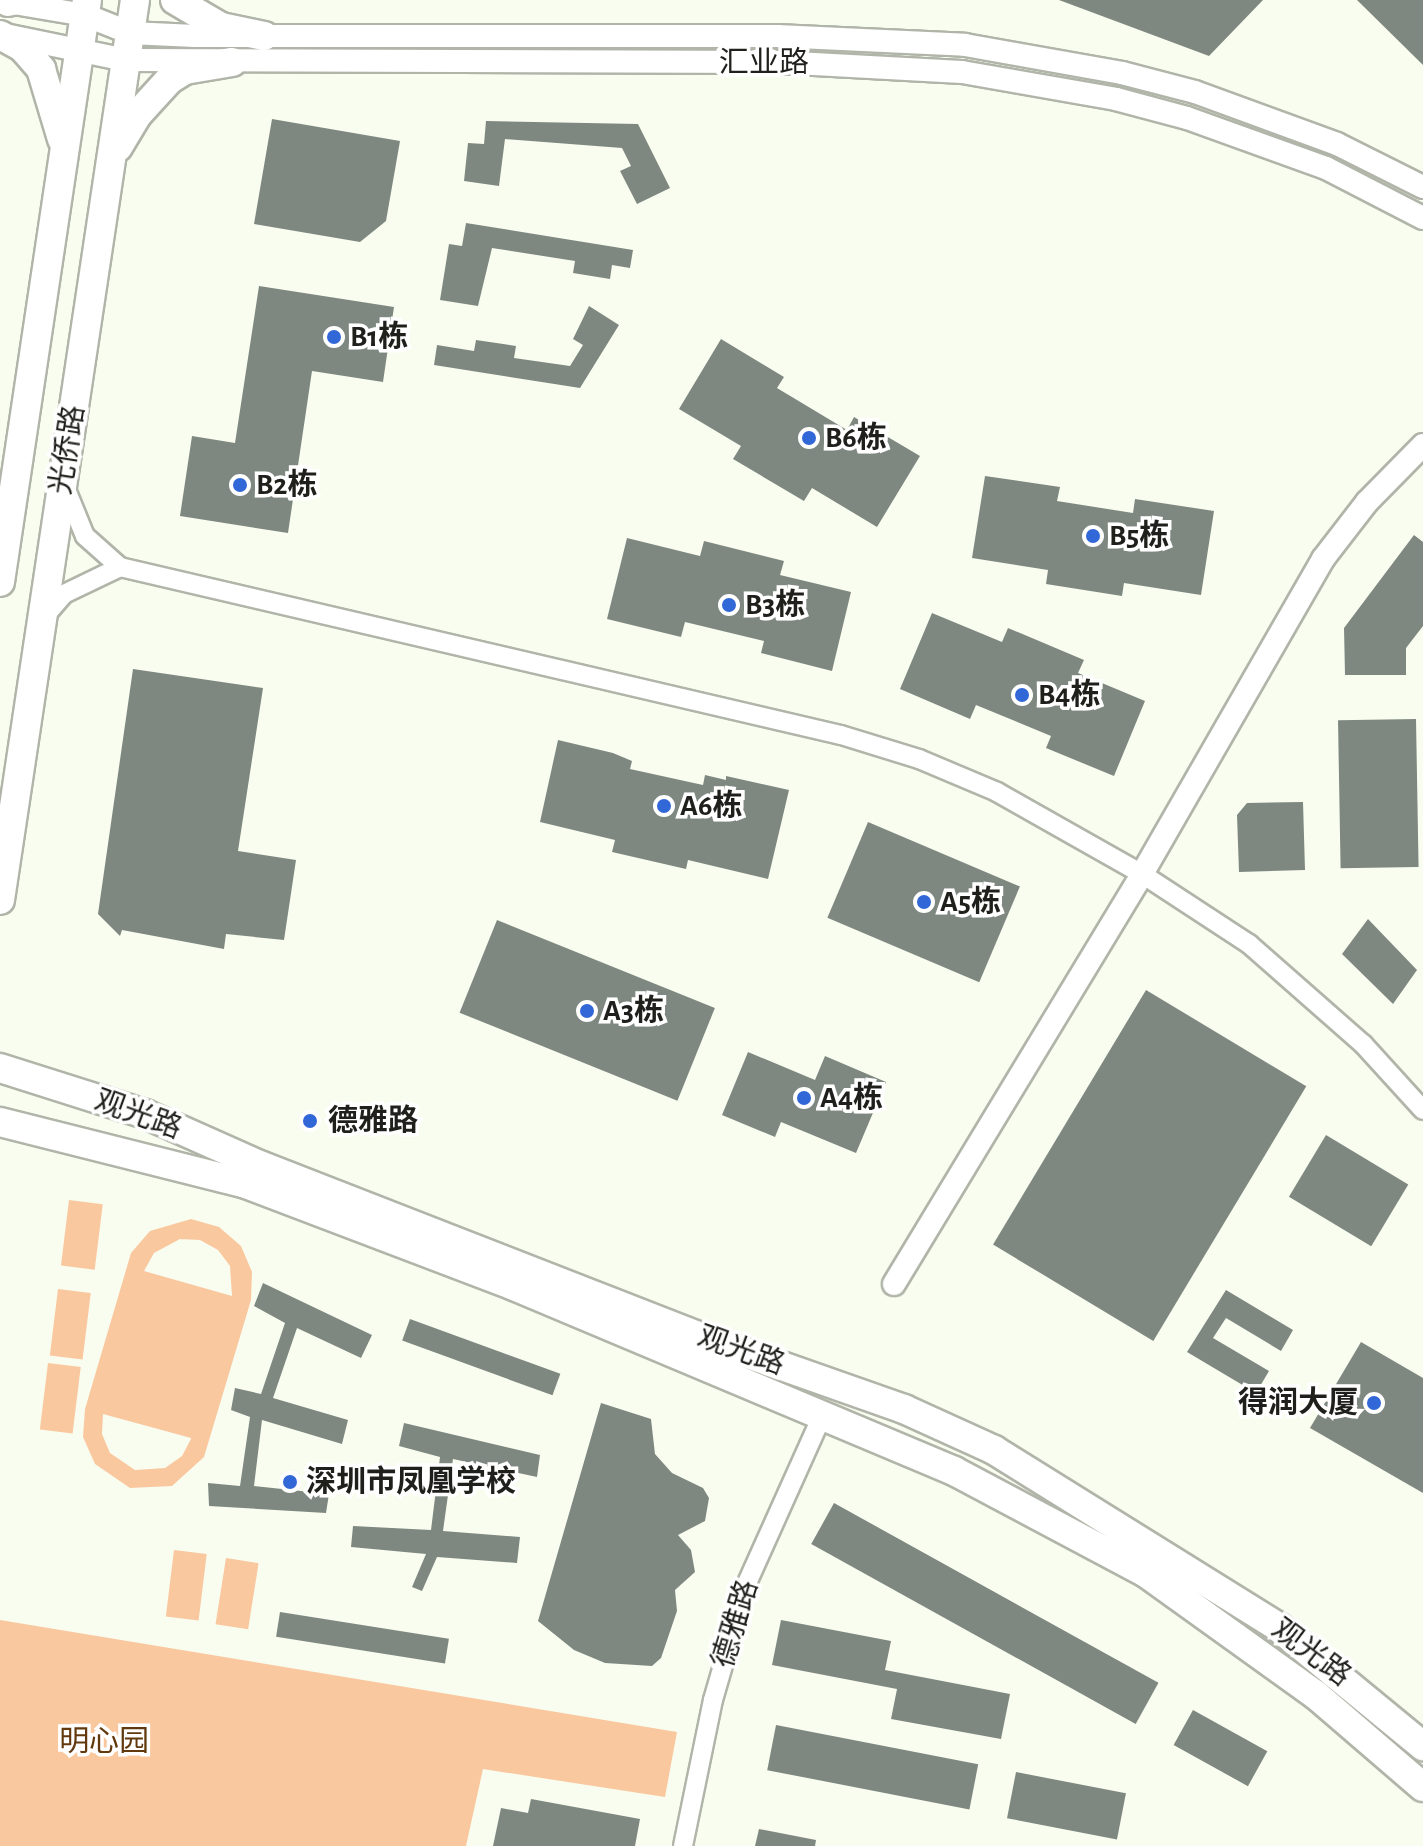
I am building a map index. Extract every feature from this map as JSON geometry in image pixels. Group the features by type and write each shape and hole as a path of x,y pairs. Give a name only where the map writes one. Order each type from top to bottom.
{"main road":[{"name":"光侨路","path":"0,900 135,0"},
{"path":"175,0 221,27 264,36"},
{"name":"光侨路","path":"0,582 7,492 86,8"},
{"path":"0,35 23,48 41,69 61,130 63,162"},
{"path":"110,166 138,114 169,80 185,70 232,62"},
{"name":"观光路","path":"0,1068 145,1114 236,1154 708,1340 904,1409 994,1450 1278,1627 1423,1746"},
{"path":"0,1102 118,1135 236,1154"},
{"name":"观光路","path":"0,1122 243,1183 514,1286 954,1471 1146,1573 1316,1695 1423,1787"}],"street":[{"name":"汇业路","path":"8,1 86,8 128,47 232,62 793,63 962,72 1075,91 1187,118 1326,168 1423,218"},
{"name":"汇业路","path":"0,35 80,48 264,36 777,36 965,45 1122,73 1195,92 1337,144 1423,187"},
{"path":"894,1284 1142,874 1323,559 1367,502 1423,445"},
{"path":"63,484 85,536 120,567 841,735 919,759 997,792 1142,874 1249,944 1305,990 1423,1110"},
{"path":"41,621 64,594 120,567"},
{"name":"德雅路","path":"683,1846 713,1700 747,1583 823,1414"}],"green space":[{"path":"69,1200 103,1204 95,1270 61,1266"},
{"path":"191,1219 219,1227 241,1246 252,1272 251,1300 204,1457 172,1486 130,1488 95,1464 83,1437 85,1409 131,1253 150,1231","holes":["180,1239 200,1240 218,1250 230,1266 232,1296 144,1271 154,1253","103,1414 191,1438 191,1439 182,1456 165,1468 135,1470 110,1453 102,1434"]},
{"path":"58,1289 91,1293 83,1360 50,1356"},
{"path":"48,1363 81,1367 73,1434 40,1430"},
{"path":"174,1550 207,1554 199,1621 166,1617"},
{"path":"226,1558 259,1563 248,1629 216,1624"},
{"name":"明心园","path":"0,1620 677,1732 665,1797 483,1769 466,1846 0,1846"}],"building":[{"path":"1059,0 1263,0 1209,56"},
{"path":"1357,0 1423,0 1423,65"},
{"path":"272,119 400,141 386,221 360,242 254,224"},
{"path":"486,121 638,124 670,188 637,204 620,171 631,166 622,148 505,139 499,186 464,181 468,143 484,144"},
{"path":"466,223 633,250 630,268 612,265 610,279 573,273 575,261 492,248 478,306 440,300 449,244 462,246"},
{"path":"259,286 394,307 383,382 312,371 288,533 180,516 192,436 235,443"},
{"path":"589,306 619,325 580,388 434,365 437,345 474,351 476,340 516,346 514,358 570,366 583,345 573,339"},
{"name":"B6栋","path":"721,339 784,377 777,388 847,430 854,417 920,456 877,527 812,488 804,501 733,459 741,446 679,409"},
{"name":"B5栋","path":"985,476 1060,487 1057,501 1133,513 1135,499 1214,511 1201,595 1124,583 1122,596 1046,584 1048,570 972,558"},
{"path":"1414,535 1423,542 1423,626 1406,648 1406,675 1345,675 1344,628"},
{"name":"B3栋","path":"627,538 700,556 704,541 784,561 780,575 851,592 832,671 761,653 764,641 685,622 681,637 607,619"},
{"name":"B4栋","path":"932,613 1002,642 1008,628 1084,660 1078,673 1145,701 1114,776 1046,748 1051,736 976,705 970,719 900,689"},
{"path":"133,669 263,688 238,851 296,860 284,940 226,934 224,949 122,930 120,936 98,914"},
{"path":"1416,719 1419,867 1341,868 1338,720"},
{"name":"A6栋","path":"558,740 613,753 632,761 630,769 703,785 705,775 726,780 726,776 789,790 768,879 688,860 686,869 612,852 615,840 540,822"},
{"path":"1303,802 1305,870 1239,872 1237,815 1247,803"},
{"name":"A5栋","path":"868,822 1020,886 979,982 827,918"},
{"path":"1368,919 1417,970 1393,1004 1342,954"},
{"name":"A3栋","path":"497,920 715,1008 677,1101 460,1013"},
{"path":"1146,990 1306,1086 1153,1341 993,1245"},
{"name":"A4栋","path":"748,1052 815,1080 825,1056 886,1082 856,1153 781,1122 775,1137 722,1115"},
{"path":"1326,1135 1408,1184 1371,1246 1289,1197"},
{"path":"263,1283 372,1335 361,1358 297,1328 273,1398 348,1420 342,1444 262,1420 254,1486 329,1494 326,1513 209,1506 208,1483 240,1486 250,1417 231,1410 235,1388 261,1394 285,1323 254,1306"},
{"path":"1226,1290 1293,1330 1281,1351 1226,1318 1213,1338 1269,1371 1256,1393 1187,1352"},
{"path":"410,1319 560,1374 552,1395 402,1341"},
{"name":"得润大厦","path":"1361,1342 1423,1378 1423,1493 1310,1428"},
{"path":"601,1403 651,1419 655,1454 672,1473 703,1488 709,1498 705,1521 678,1535 691,1550 695,1572 675,1590 677,1611 661,1658 652,1666 605,1663 574,1650 538,1621"},
{"path":"404,1423 540,1455 537,1477 453,1459 443,1531 520,1537 517,1563 437,1557 422,1591 412,1587 426,1554 351,1547 353,1526 431,1530 440,1457 399,1446"},
{"path":"834,1503 1158,1683 1136,1724 811,1544"},
{"path":"280,1612 449,1639 445,1663 276,1637"},
{"path":"781,1620 891,1641 885,1670 1010,1694 1001,1739 891,1719 897,1689 772,1665"},
{"path":"1193,1710 1267,1751 1248,1786 1174,1745"},
{"path":"776,1725 978,1764 969,1809 767,1770"},
{"path":"1016,1772 1126,1793 1117,1840 1007,1818"},
{"path":"531,1799 640,1819 635,1846 493,1846 501,1808 528,1813"},
{"path":"759,1829 816,1840 815,1846 755,1846"}],"place":[{"name":"B1栋","path":"334,337"},
{"name":"B6栋","path":"809,438"},
{"name":"B2栋","path":"240,485"},
{"name":"B5栋","path":"1093,536"},
{"name":"B3栋","path":"729,605"},
{"name":"B4栋","path":"1022,695"},
{"name":"A6栋","path":"664,806"},
{"name":"A5栋","path":"924,902"},
{"name":"A3栋","path":"587,1011"},
{"name":"A4栋","path":"804,1098"},
{"name":"德雅路","path":"310,1121"},
{"name":"得润大厦","path":"1374,1403"},
{"name":"深圳市凤凰学校","path":"290,1482"}]}
